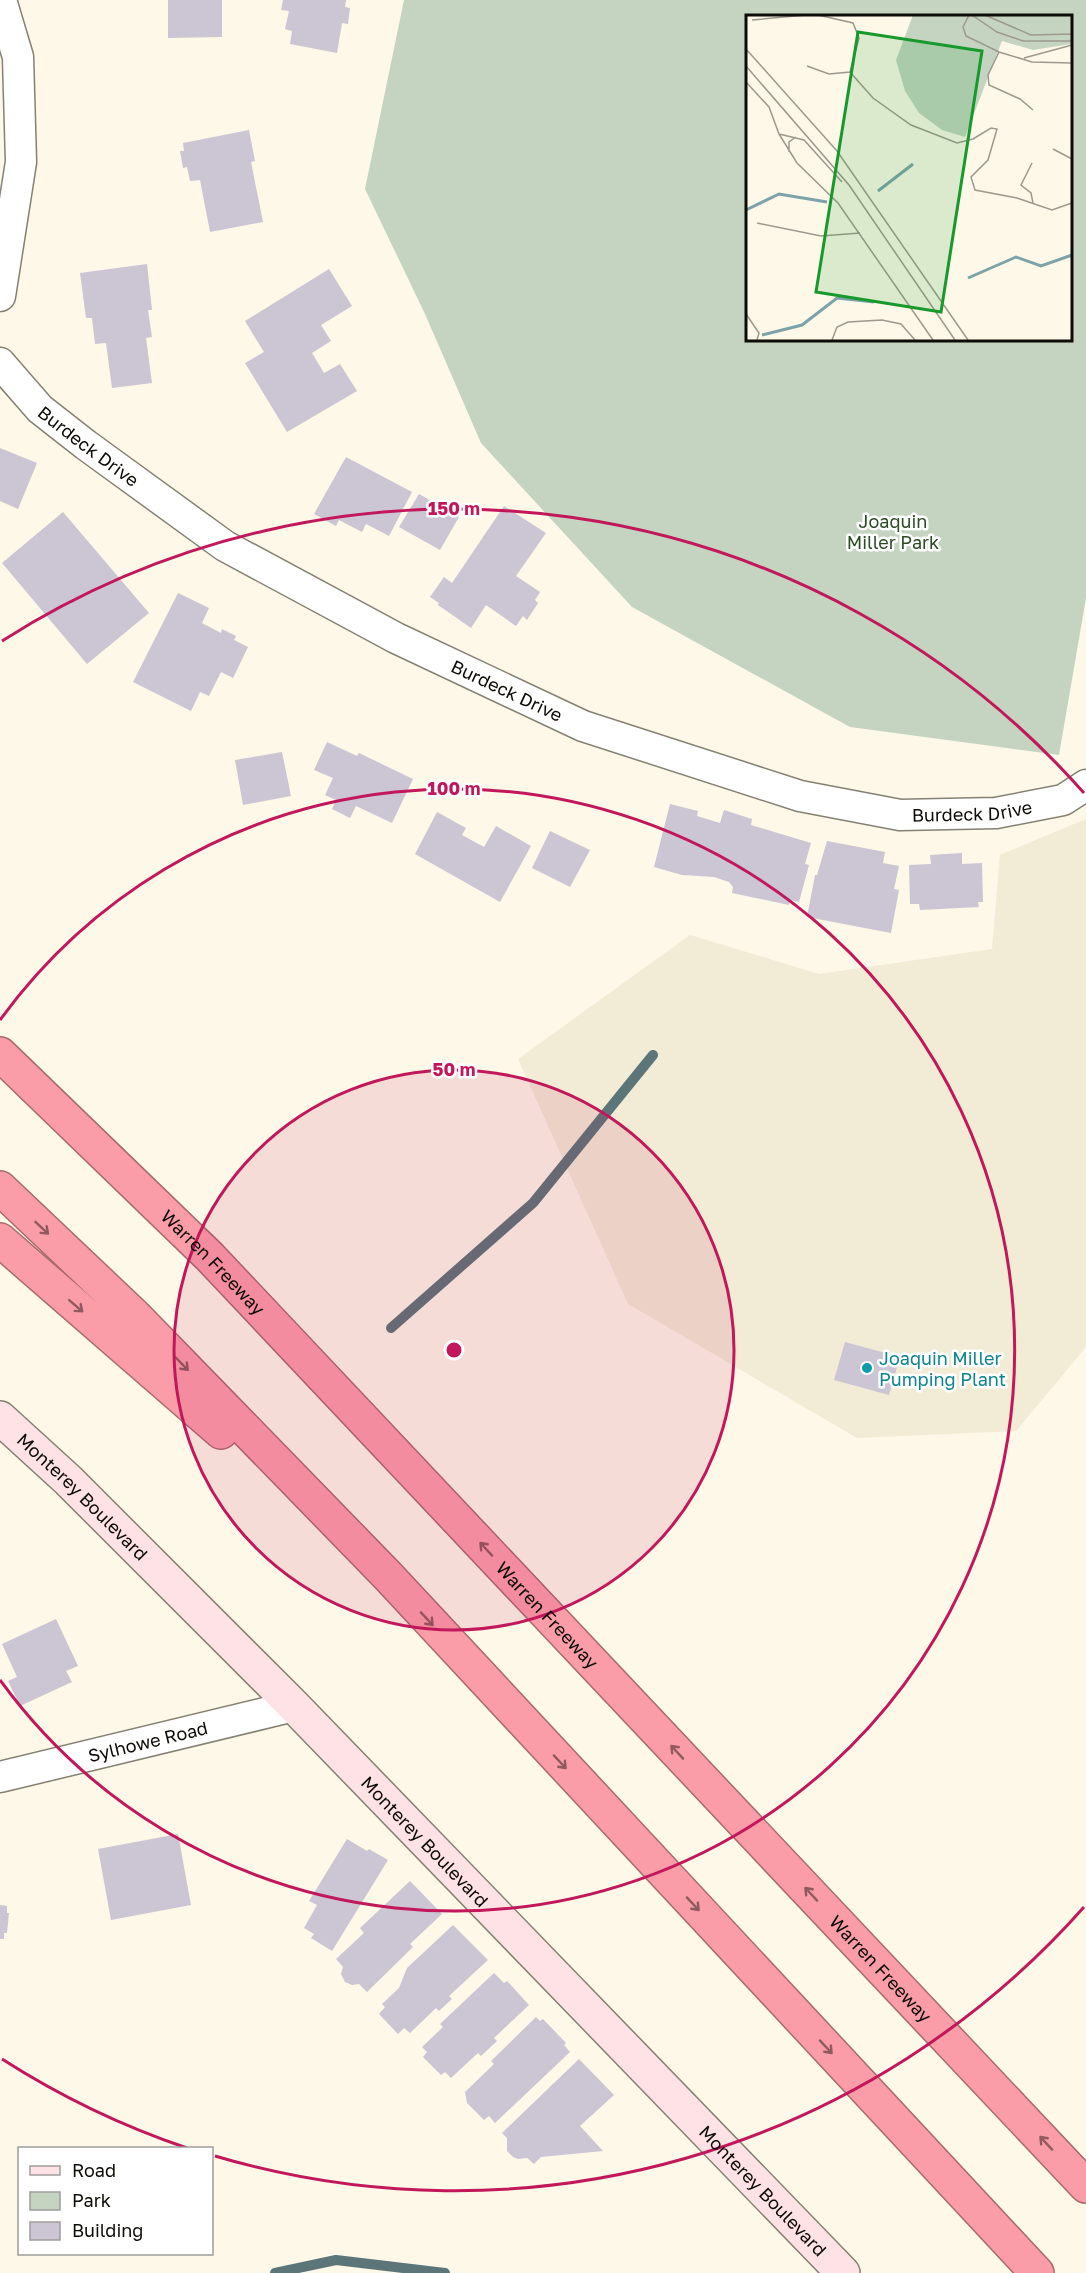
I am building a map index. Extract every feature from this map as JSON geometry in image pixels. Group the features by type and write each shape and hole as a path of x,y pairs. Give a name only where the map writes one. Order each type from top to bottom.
{"highway":[{"name":"Warren Freeway","path":"0,1054 210,1257 1086,2186"},
{"path":"0,1188 136,1317 387,1576 1037,2273"},
{"path":"0,1240 387,1576"}],"street":[{"path":"0,296 21,162 18,57 1,0"},
{"name":"Burdeck Drive","path":"0,363 40,409 225,546 396,638 583,726 800,796 900,814 996,813 1063,800 1086,785"},
{"name":"Monterey Boulevard","path":"0,1418 68,1480 294,1706 843,2273"},
{"name":"Sylhowe Road","path":"0,1777 294,1706"}],"shaded area":[{"name":"Joaquin Miller Pumping Plant","path":"1086,819 1086,1347 1016,1431 857,1438 628,1304 518,1059 690,935 819,974 992,949 1000,855"}],"green space":[{"name":"Joaquin Miller Park","path":"404,0 1086,0 1086,598 1059,755 850,727 632,607 481,443 425,314 365,189"}],"building":[{"path":"168,0 222,0 222,37 168,38"},
{"path":"283,0 346,0 345,7 350,8 348,24 342,23 337,53 290,44 292,31 285,29 289,11 281,10"},
{"path":"249,130 255,161 251,162 263,222 210,232 200,180 190,181 187,167 183,168 180,151 184,151 183,143"},
{"path":"147,264 152,310 148,310 152,337 146,338 152,383 112,388 106,343 95,344 92,318 86,318 80,273"},
{"path":"329,269 352,306 321,325 331,341 312,353 324,373 340,364 357,391 287,432 245,363 264,352 245,321"},
{"path":"0,448 37,463 18,509 0,501"},
{"path":"346,457 412,492 389,536 366,524 362,532 339,520 336,526 314,514"},
{"path":"419,494 459,517 440,550 399,527"},
{"path":"504,506 546,533 516,576 540,592 535,600 538,603 527,620 523,616 516,626 486,605 471,628 430,597 444,577 452,583"},
{"path":"63,512 149,613 87,664 2,563"},
{"path":"178,593 209,608 202,623 221,633 222,629 236,636 234,640 248,647 233,678 221,672 209,696 200,692 191,711 133,682"},
{"path":"327,742 357,756 359,753 413,779 392,823 356,806 350,818 332,809 336,800 325,795 333,778 314,770"},
{"path":"282,752 291,796 243,805 235,760"},
{"path":"670,804 698,811 697,816 720,823 724,810 752,819 751,825 811,843 805,864 809,865 799,902 790,900 789,905 732,893 733,887 729,882 714,877 682,875 654,867"},
{"path":"437,812 466,828 462,835 484,847 496,826 531,846 500,902 415,854"},
{"path":"550,831 590,850 570,887 532,868"},
{"path":"827,841 885,852 883,863 899,866 894,889 899,890 891,933 807,917 815,875 817,875"},
{"path":"962,853 962,864 982,863 983,902 978,902 979,907 920,910 919,904 910,904 909,865 931,864 930,855"},
{"name":"Joaquin Miller Pumping Plant","path":"845,1342 900,1357 889,1395 834,1380"},
{"path":"56,1619 78,1666 66,1671 72,1682 20,1706 8,1681 17,1677 2,1644"},
{"path":"178,1834 191,1905 111,1920 98,1849"},
{"path":"347,1839 388,1860 332,1951 311,1938 314,1934 304,1928 317,1905 309,1901"},
{"path":"410,1881 442,1914 410,1944 413,1947 367,1992 359,1984 352,1985 345,1982 341,1974 343,1967 336,1959 364,1933 360,1928"},
{"path":"0,1905 7,1906 7,1913 9,1913 7,1933 4,1933 4,1939 0,1939"},
{"path":"453,1925 488,1960 449,1996 452,1999 439,2011 436,2008 410,2033 404,2028 398,2034 379,2014 385,2007 382,2004 399,1988 407,1968"},
{"path":"494,1973 504,1983 507,1981 529,2005 494,2038 497,2041 481,2056 478,2053 451,2078 445,2072 441,2075 423,2057 427,2052 422,2047 443,2027 440,2024"},
{"path":"536,2017 540,2021 543,2019 566,2043 564,2045 570,2052 495,2123 489,2116 484,2120 467,2103 465,2092 494,2064 491,2061"},
{"path":"579,2059 614,2095 580,2126 603,2151 541,2157 534,2164 527,2158 513,2157 507,2151 507,2138 502,2133"}],"waterway":[{"path":"391,1328 533,1203 653,1055"},
{"path":"275,2273 336,2260 445,2273"}],"place":[{"name":"Joaquin Miller Pumping Plant","path":"867,1368"}]}
